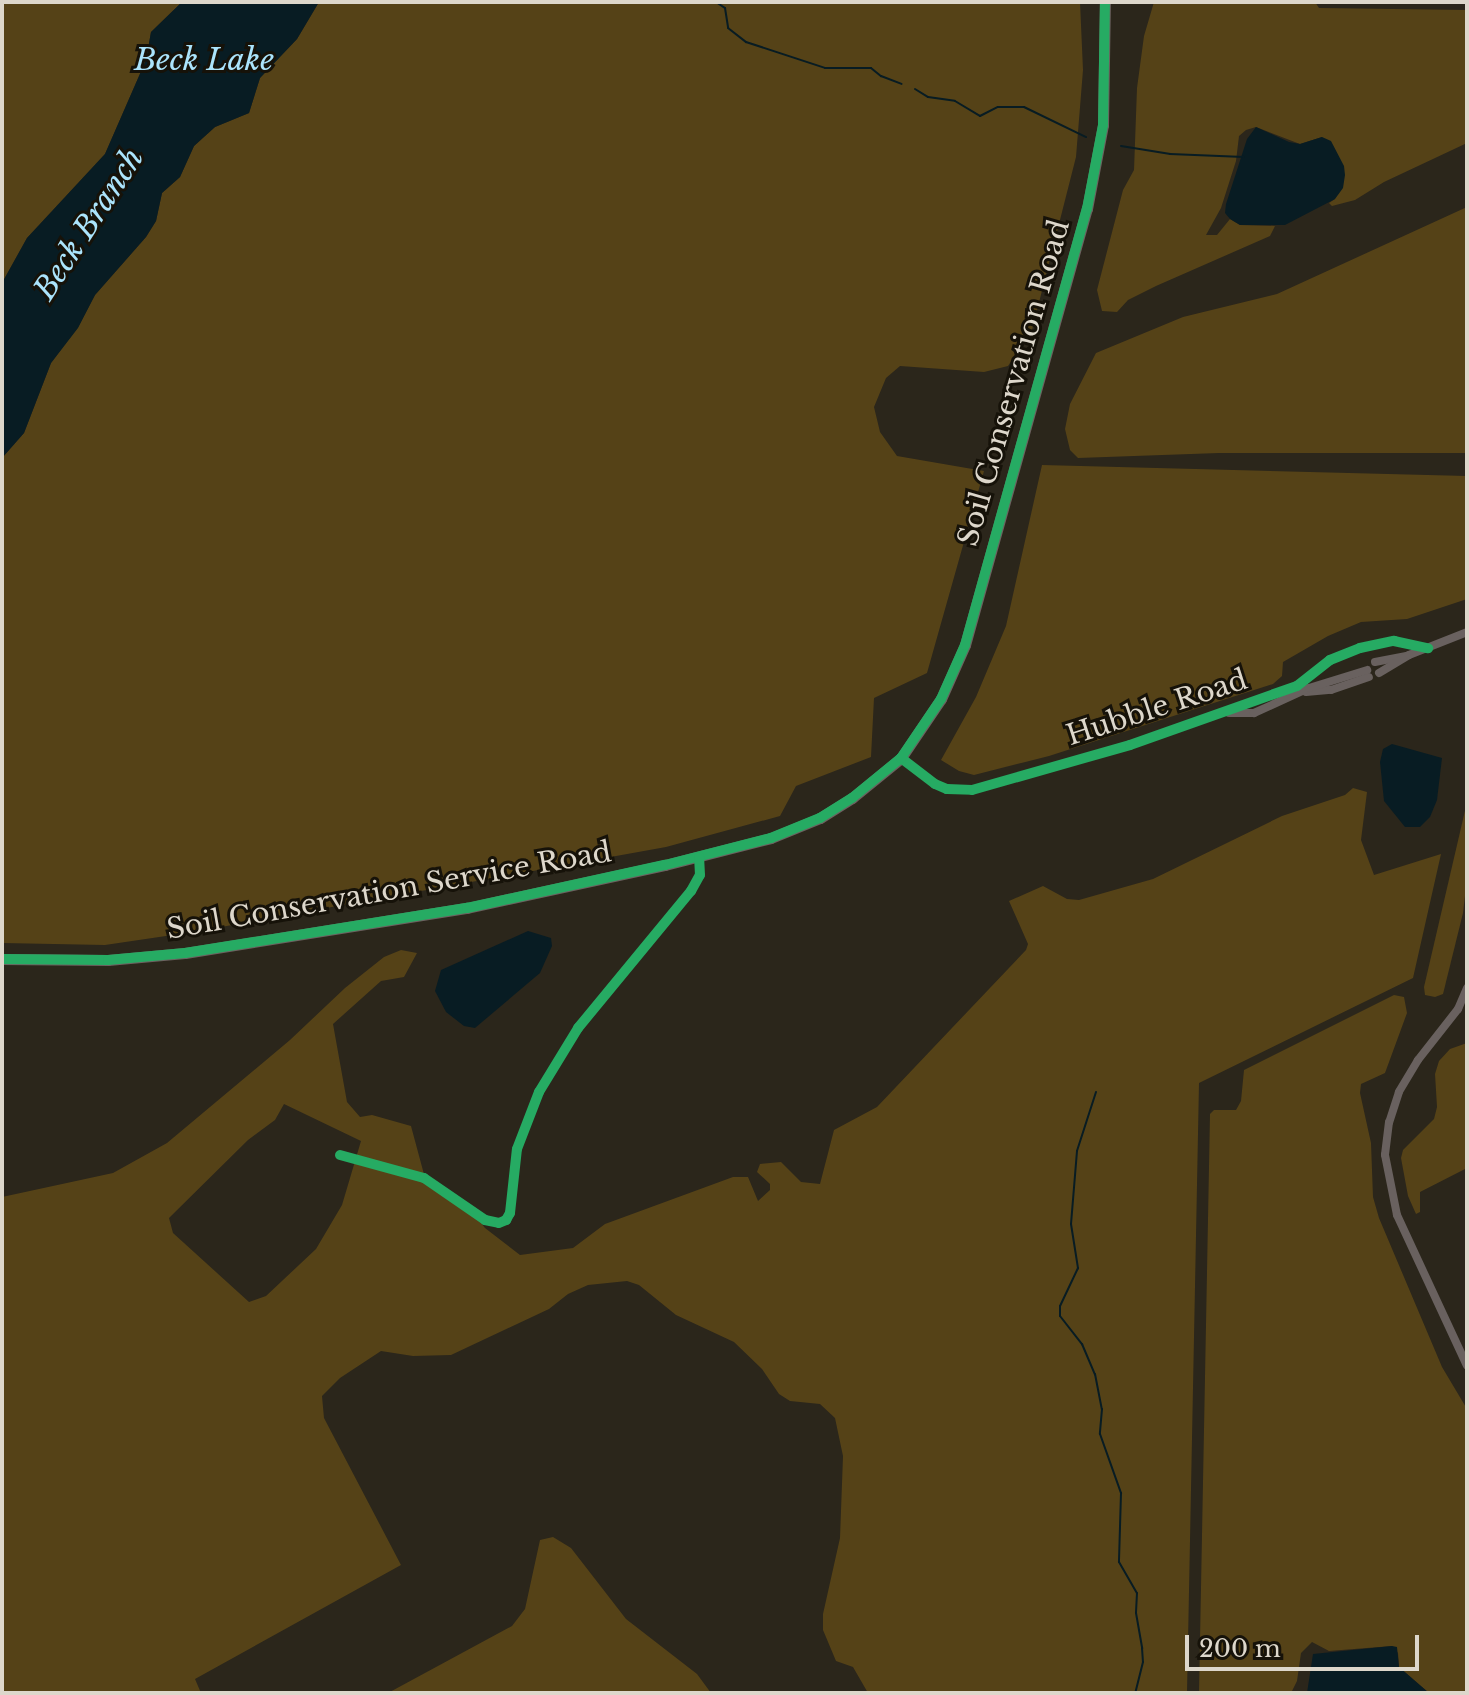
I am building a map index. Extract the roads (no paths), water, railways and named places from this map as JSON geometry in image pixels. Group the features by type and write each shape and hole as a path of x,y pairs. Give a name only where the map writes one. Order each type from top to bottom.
{"main road":[{"name":"Soil Conservation Road","path":"901,758 941,699 965,645 1087,209 1105,112 1105,2"},
{"name":"Soil Conservation Service Road","path":"2,959 108,960 198,951 490,904 771,838 820,818 852,798 901,758"}],"street":[{"name":"Hubble Road","path":"1224,712 1254,713 1353,672 1372,669 1467,632"},
{"name":"Hubble Road","path":"901,758 935,784 947,789 972,790 1130,745 1297,686 1330,660 1360,648 1394,641 1428,648"},
{"name":"Hubble Road","path":"1298,693 1331,690 1397,657 1409,655"},
{"path":"340,1155 424,1178 485,1220 499,1223 506,1220 511,1207 517,1149 539,1092 578,1028 691,891 700,875 699,857"},
{"path":"1467,988 1458,1009 1418,1060 1399,1092 1389,1122 1385,1155 1397,1215 1467,1366"}],"water":[{"name":"Beck Lake","path":"182,2 319,2 297,39 260,78 249,113 215,127 194,146 180,177 162,193 156,221 146,237 95,295 78,328 51,363 24,433 2,458 2,283 27,238 105,154 146,60 151,32"},
{"path":"1256,127 1289,142 1300,144 1322,137 1331,141 1344,166 1345,175 1343,188 1335,199 1285,225 1240,225 1230,219 1225,213 1226,204 1247,139"},
{"path":"1392,744 1442,758 1437,800 1430,817 1420,827 1405,827 1384,801 1380,762 1383,749"},
{"path":"528,931 551,938 552,946 540,973 475,1028 464,1026 446,1012 435,991 441,970"},
{"path":"1397,1647 1399,1667 1429,1693 1307,1693 1313,1654"}],"waterway":[{"path":"686,2 696,2"},
{"path":"716,2 725,8 728,28 746,42 825,68 871,68 881,76 902,84"},
{"path":"915,89 928,97 955,101 980,116 998,107 1024,107 1086,137"},
{"path":"1121,146 1170,154 1244,157"},
{"path":"1096,1092 1077,1151 1071,1224 1078,1268 1060,1306 1060,1316 1082,1344 1095,1374 1102,1409 1100,1434 1121,1493 1119,1562 1137,1593 1136,1613 1143,1662 1135,1693"}],"water label":[{"name":"Beck Branch","path":"89,224"}]}
